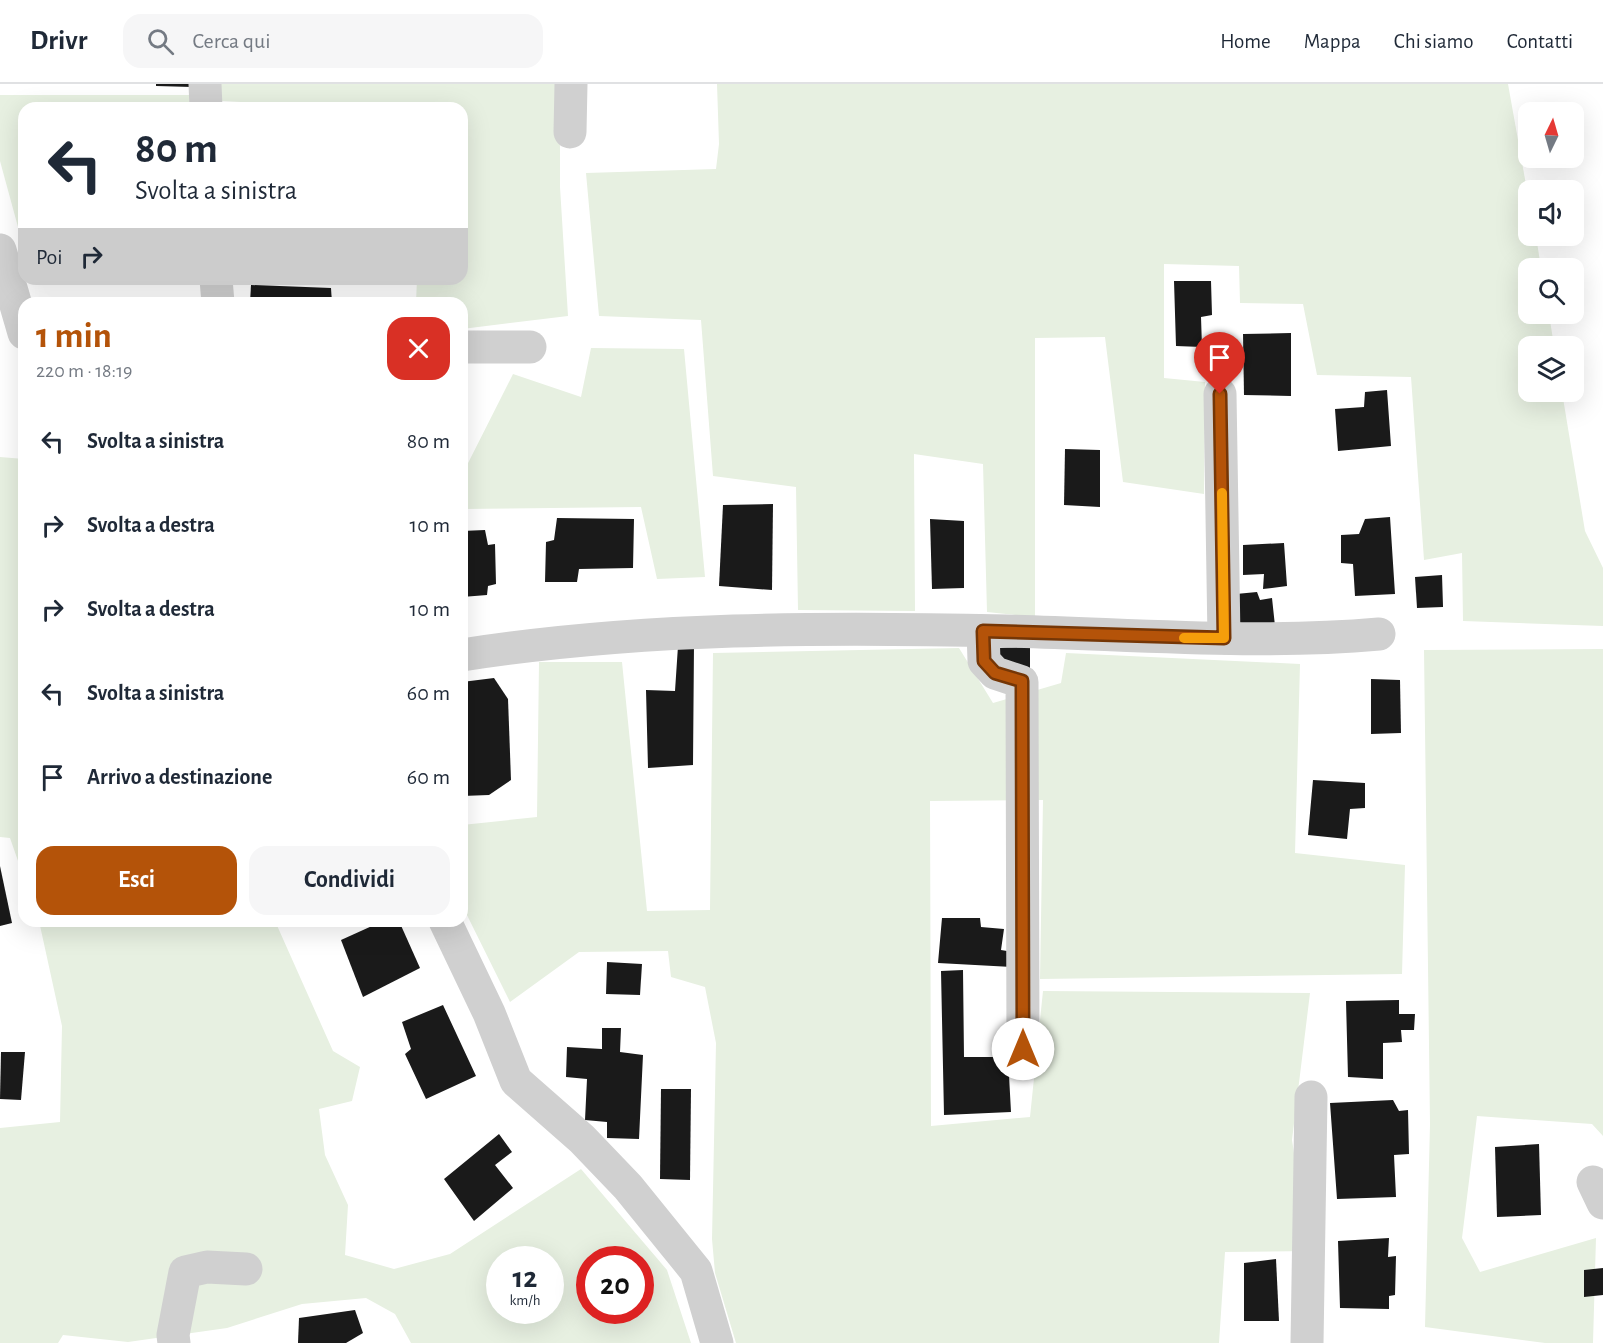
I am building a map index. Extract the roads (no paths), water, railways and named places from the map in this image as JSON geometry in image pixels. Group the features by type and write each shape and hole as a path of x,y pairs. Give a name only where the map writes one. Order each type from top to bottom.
{"street":[{"path":"205,84 206,102"},
{"path":"570,132 571,84"},
{"path":"0,250 18,312"},
{"path":"468,347 530,347"},
{"path":"1220,394 1224,638"},
{"path":"468,654 525,645 754,629 983,631 1326,639 1379,634"},
{"path":"983,631 984,661 995,673 1022,681 1023,1049"},
{"path":"448,927 489,1013 516,1081 582,1139 628,1187 696,1271 717,1343"},
{"path":"1307,1343 1311,1097"},
{"path":"174,1343 185,1272 207,1268 246,1269"}]}
